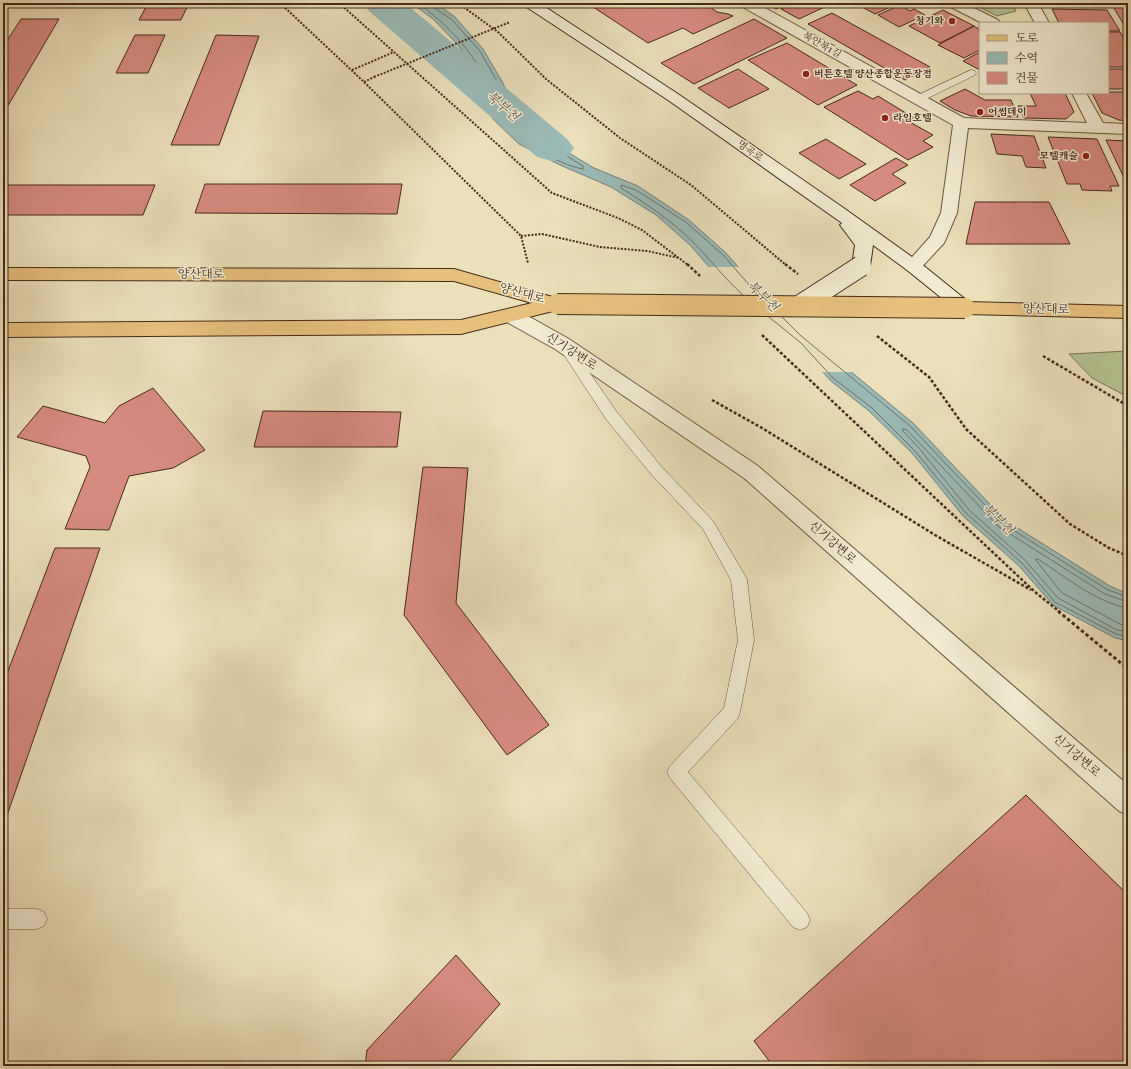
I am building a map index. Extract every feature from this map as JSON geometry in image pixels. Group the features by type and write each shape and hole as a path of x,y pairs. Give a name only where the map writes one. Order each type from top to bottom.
{"main road":[{"name":"양산대로","path":"3,274 454,275 558,304"},
{"name":"양산대로","path":"3,330 461,327 558,304 965,308 1128,312"}],"street":[{"name":"명곡로","path":"530,3 673,97 839,213 913,266 965,308"},
{"name":"북안북1길","path":"746,3 962,123 1128,129"},
{"path":"954,3 992,22"},
{"path":"1031,3 1041,22"},
{"path":"1080,94 1098,129"},
{"path":"913,266 938,239 949,213 962,123"},
{"path":"799,306 861,266 864,245 839,213"},
{"name":"신기강변로","path":"512,316 565,347 751,472 1128,802"}],"lane":[{"path":"918,99 970,73"},
{"path":"565,347 611,415 656,470 708,525 740,579 746,640 732,712 676,772 800,920"},
{"path":"3,920 37,919"}],"path":[{"path":"280,3 352,70 521,236 528,263"},
{"path":"364,82 510,22"},
{"path":"352,70 394,52"},
{"path":"521,236 542,234 600,247 647,252 681,258"},
{"path":"1043,356 1128,406"},
{"path":"712,400 762,428 935,535 1035,592"}],"green space":[{"path":"971,3 1012,3 1016,11 997,16"},
{"path":"1128,351 1128,397 1092,378 1069,354"}],"water":[{"path":"411,3 436,3 455,17 483,49 503,83 515,113 562,149 594,168 638,186 689,220 726,253 755,286 803,332 913,423 1005,520 1110,586 1128,594 1128,641 1115,638 1053,605 1019,566 963,516 912,453 869,411 831,381 799,346 723,283 690,245 656,215 611,187 560,165 519,144 493,119 488,94 474,67 457,44 433,19"}],"pier":[{"path":"707,267 741,267 756,285 804,331 856,372 820,372 797,348 722,284"}],"building":[{"path":"148,3 189,3 181,20 139,20"},
{"path":"587,3 704,3 717,12 733,16 693,34 683,28 648,43"},
{"path":"766,3 789,3 776,9"},
{"path":"794,3 831,4 799,19 781,9"},
{"path":"855,3 899,3 875,14"},
{"path":"1111,3 1128,3 1128,25 1124,25"},
{"path":"900,5 910,11 914,9 925,15 899,27 878,15"},
{"path":"1052,9 1107,10 1120,31 1109,31 1109,22 1058,22"},
{"path":"943,10 974,26 940,43 909,26"},
{"path":"832,13 930,67 905,80 808,24"},
{"path":"21,19 59,19 3,114 3,47"},
{"path":"754,19 787,38 694,84 661,63"},
{"path":"974,26 979,29 979,50 964,58 938,45"},
{"path":"1109,32 1120,32 1128,45 1128,67 1109,67"},
{"path":"135,35 165,35 148,73 116,73"},
{"path":"216,35 259,36 219,145 171,145"},
{"path":"787,43 857,85 818,105 748,60"},
{"path":"979,53 979,69 963,61"},
{"path":"738,69 769,89 729,108 698,88"},
{"path":"1109,69 1128,69 1128,89 1109,89"},
{"path":"965,89 985,100 1011,100 1018,117 971,116 955,110 940,101"},
{"path":"858,91 873,99 878,96 914,118 908,121 933,135 923,141 933,147 908,160 824,107"},
{"path":"1128,92 1128,121 1119,120 1102,113 1092,94"},
{"path":"1030,94 1065,94 1074,112 1066,119 1024,118 1018,106 1036,106"},
{"path":"991,134 1034,136 1046,168 1026,167 1022,156 997,154"},
{"path":"1048,137 1097,139 1119,186 1110,186 1112,191 1082,190 1080,184 1067,184"},
{"path":"826,139 866,164 839,179 799,153"},
{"path":"1106,140 1128,141 1128,186"},
{"path":"896,158 908,165 892,174 906,183 875,201 850,185"},
{"path":"205,184 402,184 397,214 195,213"},
{"path":"3,185 155,185 143,215 3,215"},
{"path":"975,202 1049,202 1070,244 966,244"},
{"path":"153,388 205,450 173,468 129,476 109,530 65,529 90,467 86,456 17,437 43,406 105,423 119,406"},
{"path":"263,411 401,412 397,447 254,447"},
{"path":"423,467 468,468 456,603 549,725 507,755 404,615"},
{"path":"55,548 100,548 3,827 3,684"},
{"path":"1026,795 1128,895 1128,1066 773,1066 754,1041"},
{"path":"456,955 500,1004 445,1066 365,1066 367,1050"}],"waterway":[{"name":"북부천","path":"382,3 552,148"}],"place":[{"name":"청기와","path":"952,21"},
{"name":"버튼호텔 양산종합운동장점","path":"806,74"},
{"name":"어썸데이","path":"980,112"},
{"name":"라임호텔","path":"885,118"},
{"name":"모텔캐슬","path":"1086,156"}]}
